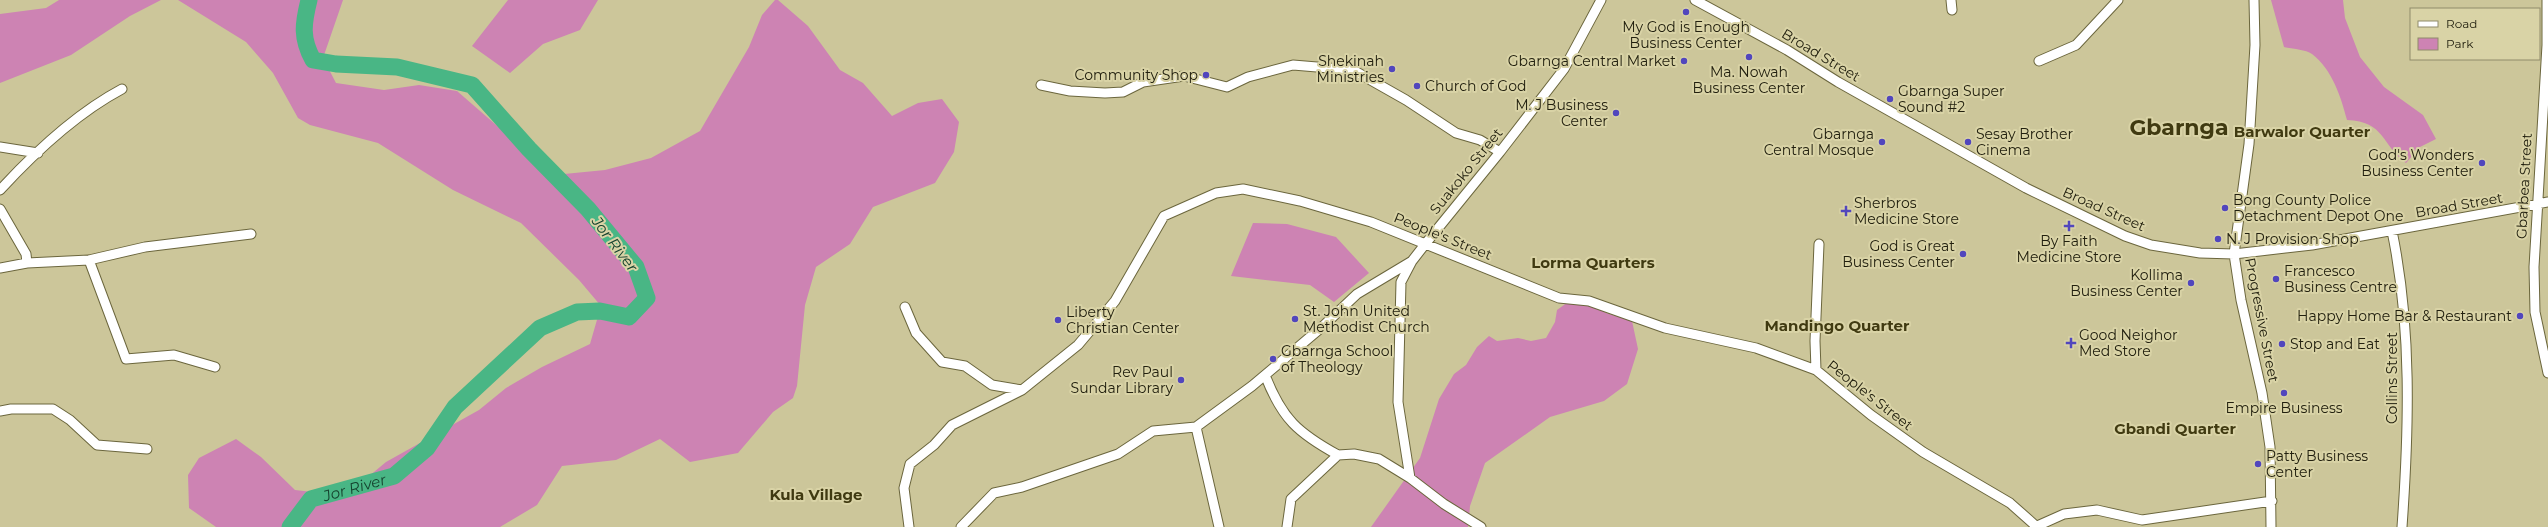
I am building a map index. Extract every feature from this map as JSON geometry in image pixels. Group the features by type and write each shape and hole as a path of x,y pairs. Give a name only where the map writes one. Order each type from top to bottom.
{"street":[{"name":"Suakoko Street","path":"1410,478 1398,402 1398,338 1401,282 1412,261 1500,152 1564,69 1601,0"},
{"name":"Broad Street","path":"1695,0 2026,188 2125,236 2177,250 2234,254 2312,245 2548,202"},
{"path":"1952,0 1952,10"},
{"path":"2039,61 2076,45 2118,0"},
{"name":"Progressive Street","path":"2254,0 2255,45 2249,144 2234,254 2241,300 2262,393 2270,447 2272,501 2271,527"},
{"name":"Gbarbea Street","path":"2547,0 2548,30 2534,267 2535,312 2548,373"},
{"path":"1041,85 1070,91 1105,93 1123,92 1143,82 1184,76 1227,87 1248,77 1293,64 1353,70 1406,100 1456,133 1480,140 1500,152"},
{"path":"0,190 38,153 97,102 122,89"},
{"path":"0,147 38,153"},
{"name":"People's Street","path":"909,527 904,488 910,464 934,445 952,425 1022,390 1078,345 1115,301 1164,216 1216,192 1243,189 1300,201 1371,222 1559,298 1589,301 1665,328 1756,348 1816,370 1923,452 2010,503 2037,526"},
{"path":"0,209 26,254 27,263"},
{"name":"Collins Street","path":"2392,231 2401,275 2406,324 2407,409 2402,527"},
{"path":"0,268 27,263 89,260 145,248 251,234"},
{"path":"1816,370 1814,340 1819,244"},
{"path":"89,260 126,359 174,355 215,367"},
{"path":"961,527 994,493 1022,487 1118,454 1153,431 1196,428 1265,375 1357,294 1412,261"},
{"path":"905,307 916,333 942,362 965,366 992,385 1022,390"},
{"path":"1265,375 1270,388 1293,426 1307,438 1338,455 1354,454 1378,458 1410,478 1444,504 1481,527"},
{"path":"0,411 12,408 53,409 70,420 97,444 147,449"},
{"path":"1196,428 1220,527"},
{"path":"1287,527 1291,499 1338,455"},
{"path":"2037,526 2070,513 2097,510 2142,520 2272,501"}],"green space":[{"path":"59,0 161,0 130,16 71,55 0,83 0,14 46,8"},
{"path":"178,0 343,0 323,58 336,83 384,90 419,85 457,91 554,175 605,170 651,158 700,131 749,47 762,15 775,0 778,0 808,26 840,70 863,83 892,116 918,103 942,99 959,122 954,152 935,183 873,207 850,244 816,267 805,305 797,386 793,398 773,412 738,453 690,462 660,439 616,460 562,466 537,505 500,527 216,527 189,508 188,475 199,458 236,439 261,457 295,490 330,494 362,482 386,462 479,410 506,388 542,367 590,344 601,306 579,280 521,223 453,190 378,143 310,125 298,118 273,73 246,42"},
{"path":"508,0 598,0 580,30 543,44 510,73 472,46"},
{"path":"2271,0 2343,0 2345,18 2360,57 2384,87 2423,115 2436,139 2420,147 2406,163 2398,156 2376,130 2359,121 2347,120 2335,84 2319,60 2306,51 2284,47"},
{"path":"1253,223 1287,224 1336,237 1369,273 1334,302 1310,285 1231,276"},
{"path":"1568,302 1589,302 1606,313 1632,321 1638,349 1627,384 1604,401 1550,417 1485,463 1470,506 1468,527 1371,527 1420,458 1439,399 1454,374 1466,365 1477,347 1489,336 1497,341 1518,338 1531,341 1546,338 1555,322 1557,310"}],"waterway":[{"name":"Jor River","path":"290,527 311,499 394,476 427,448 455,407 540,328 577,312 600,311 629,317 647,298 636,267 588,209 529,149 472,85 397,67 336,64 313,60 306,45 304,31 305,16 309,0"}],"place":[{"name":"My God is Enough Business Center","path":"1686,12"},
{"name":"Ma. Nowah Business Center","path":"1749,57"},
{"name":"Gbarnga Central Market","path":"1684,61"},
{"name":"Shekinah Ministries","path":"1392,69"},
{"name":"Community Shop","path":"1206,75"},
{"name":"Church of God","path":"1417,86"},
{"name":"Gbarnga Super Sound #2","path":"1890,99"},
{"name":"M. J Business Center","path":"1616,113"},
{"name":"Gbarnga Central Mosque","path":"1882,142"},
{"name":"Sesay Brother Cinema","path":"1968,142"},
{"name":"God's Wonders Business Center","path":"2482,163"},
{"name":"Bong County Police Detachment Depot One","path":"2225,208"},
{"name":"Sherbros Medicine Store","path":"1846,211"},
{"name":"By Faith Medicine Store","path":"2069,226"},
{"name":"N. J Provision Shop","path":"2218,239"},
{"name":"God is Great Business Center","path":"1963,254"},
{"name":"Francesco Business Centre","path":"2276,279"},
{"name":"Kollima Business Center","path":"2191,283"},
{"name":"Happy Home Bar & Restaurant","path":"2520,316"},
{"name":"St. John United Methodist Church","path":"1295,319"},
{"name":"Liberty Christian Center","path":"1058,320"},
{"name":"Good Neighor Med Store","path":"2071,343"},
{"name":"Stop and Eat","path":"2282,344"},
{"name":"Gbarnga School of Theology","path":"1273,359"},
{"name":"Rev Paul Sundar Library","path":"1181,380"},
{"name":"Empire Business","path":"2284,393"},
{"name":"Patty Business Center","path":"2258,464"}],"district":[{"name":"Gbarnga","path":"2179,127"},
{"name":"Barwalor Quarter","path":"2302,131"},
{"name":"Lorma Quarters","path":"1593,262"},
{"name":"Mandingo Quarter","path":"1837,325"},
{"name":"Gbandi Quarter","path":"2175,428"},
{"name":"Kula Village","path":"816,494"}]}
